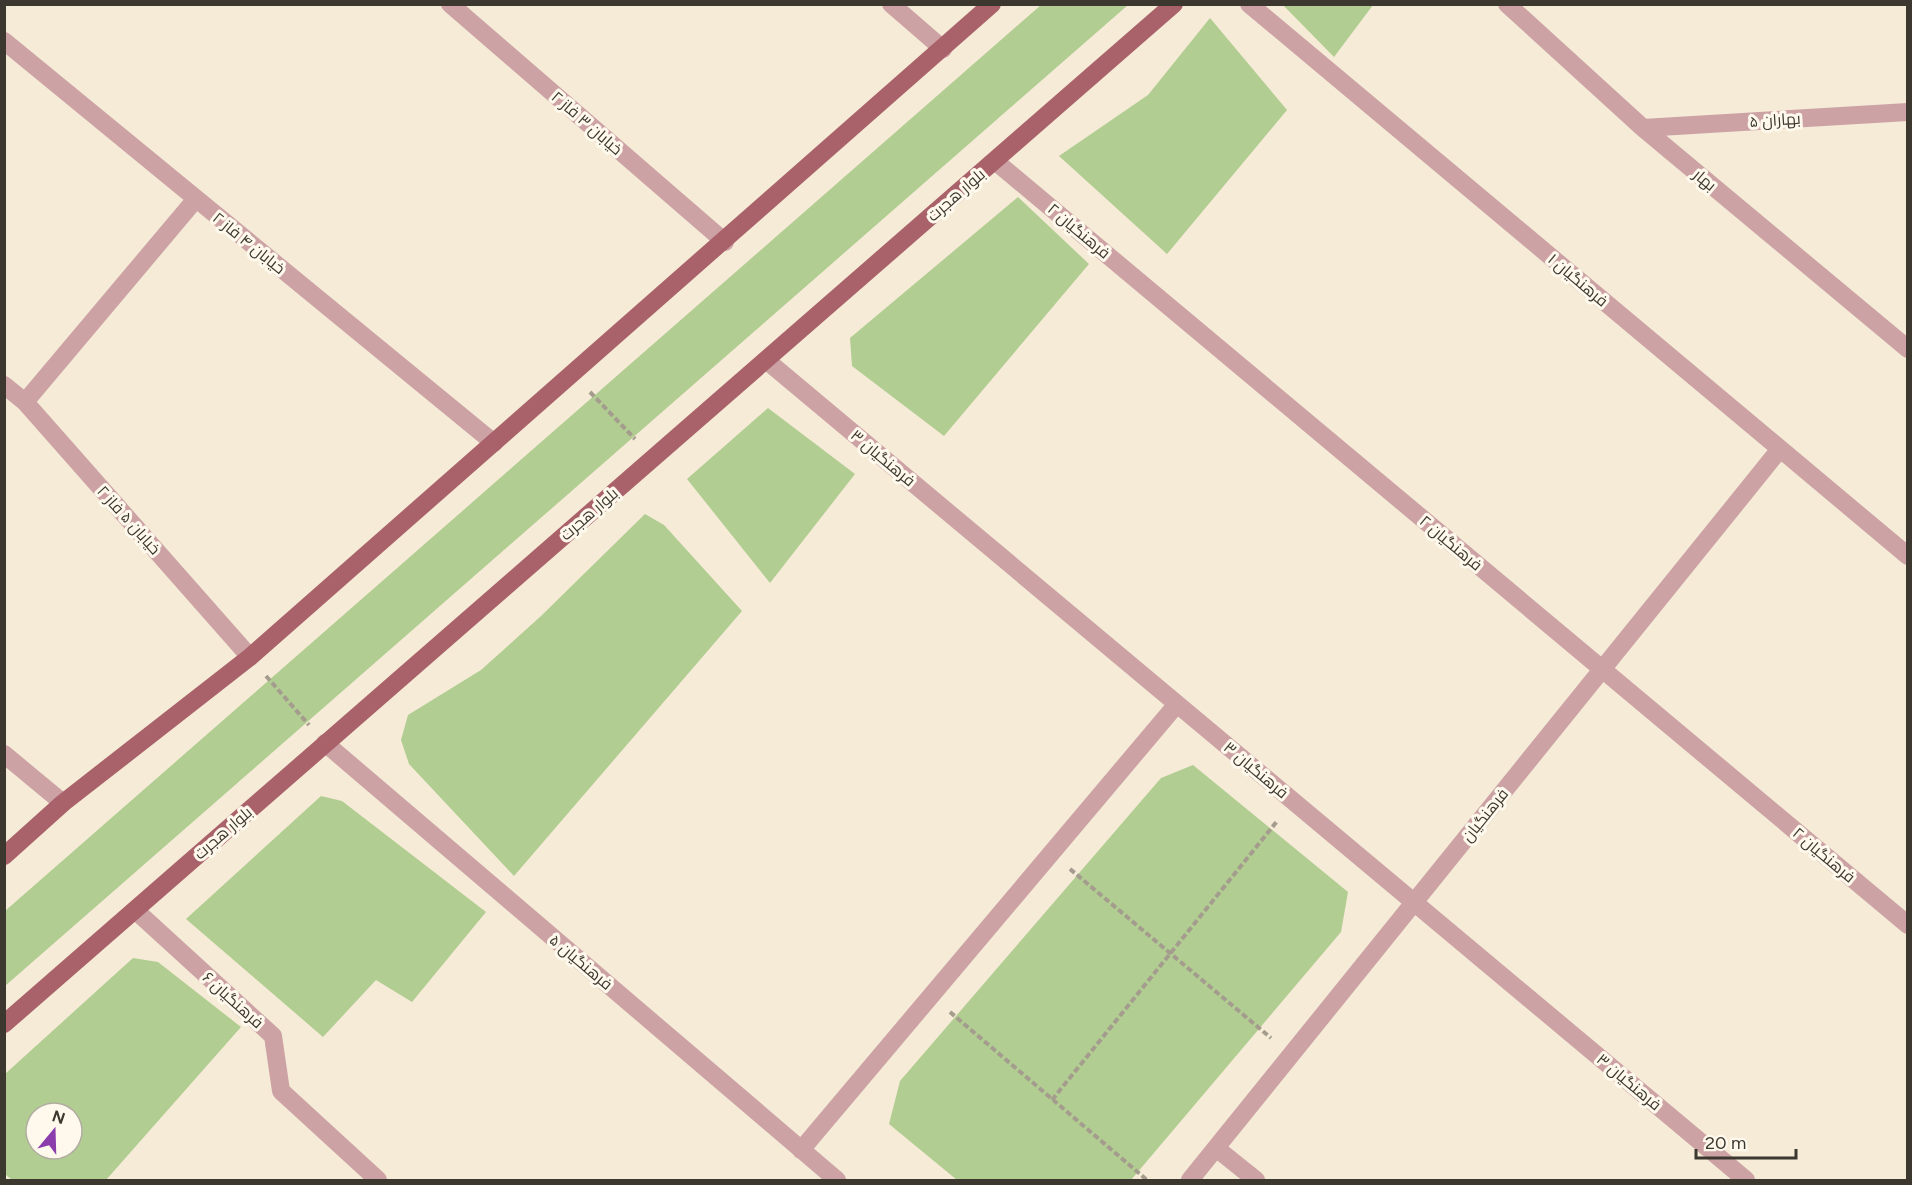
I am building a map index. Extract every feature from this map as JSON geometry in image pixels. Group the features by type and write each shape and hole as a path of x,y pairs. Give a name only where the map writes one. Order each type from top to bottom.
{"main road":[{"path":"4,856 63,803 250,657 725,242 992,4"},
{"name":"بلوار هجرت","path":"4,1024 1174,4"}],"street":[{"name":"خیابان ۳ فاز ۲","path":"450,4 725,242"},
{"path":"891,4 943,49"},
{"name":"فرهنگیان ۱","path":"1249,4 1908,556"},
{"name":"بهار","path":"1507,4 1642,128 1908,349"},
{"name":"خیابان ۴ فاز ۲","path":"4,41 195,200 495,443"},
{"name":"بهاران ۵","path":"1642,128 1908,112"},
{"name":"فرهنگیان ۲","path":"995,160 1908,925"},
{"path":"25,402 195,200"},
{"name":"فرهنگیان ۳","path":"766,360 1746,1180"},
{"name":"خیابان ۵ فاز ۲","path":"4,385 25,402 250,657"},
{"name":"فرهنگیان","path":"1190,1180 1780,449"},
{"path":"801,1150 1177,704"},
{"name":"فرهنگیان ۵","path":"324,743 837,1180"},
{"path":"4,754 63,803"},
{"name":"فرهنگیان ۶","path":"135,910 273,1036 281,1091 378,1180"},
{"path":"1216,1148 1256,1180"}],"path":[{"path":"573,374 653,458"},
{"path":"250,657 324,743"},
{"path":"1052,1100 1293,801"},
{"path":"1052,853 1291,1056"},
{"path":"931,996 1147,1180"}],"green space":[{"path":"1041,5 1128,5 5,986 5,911"},
{"path":"1283,5 1373,5 1334,57"},
{"path":"1210,18 1287,110 1167,254 1059,156 1148,95"},
{"path":"1018,197 1089,264 944,436 852,366 850,338"},
{"path":"768,408 855,474 770,583 687,479"},
{"path":"645,514 664,525 742,611 514,876 409,764 401,740 408,715 481,670 541,616"},
{"path":"1193,765 1348,892 1341,932 1131,1180 957,1180 889,1124 900,1081 1161,778"},
{"path":"321,796 342,801 486,912 412,1002 376,980 323,1037 186,919"},
{"path":"133,958 158,962 241,1027 106,1180 12,1180 5,1174 5,1074"}]}
